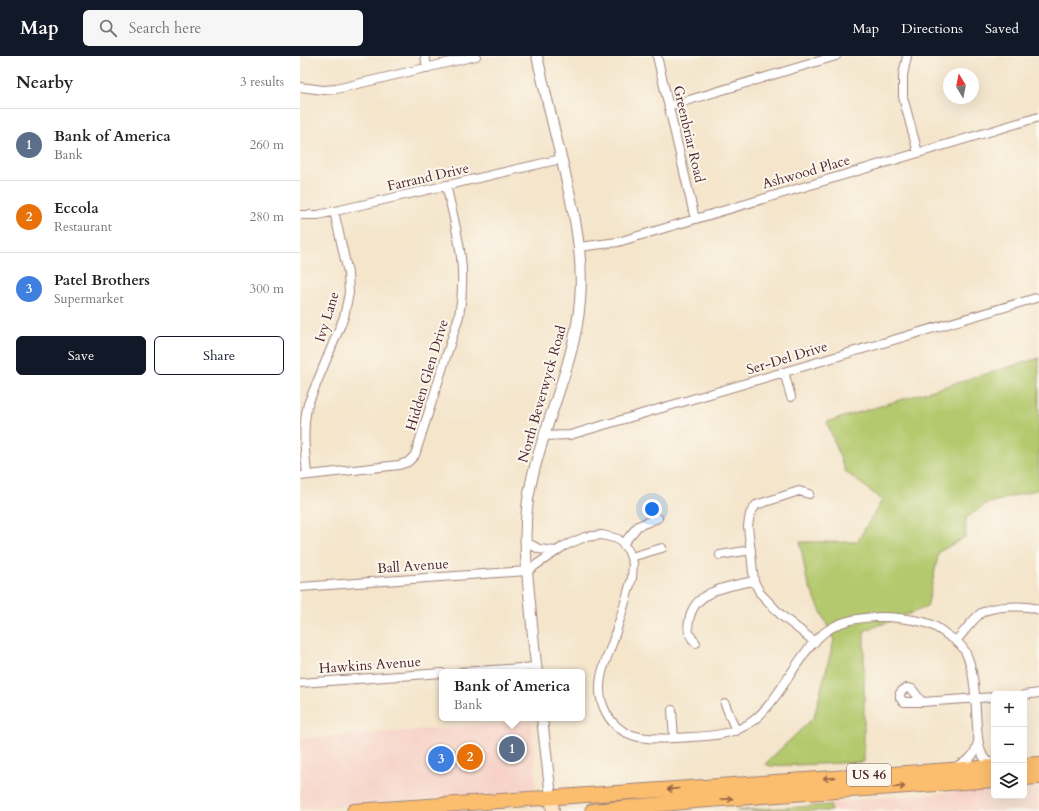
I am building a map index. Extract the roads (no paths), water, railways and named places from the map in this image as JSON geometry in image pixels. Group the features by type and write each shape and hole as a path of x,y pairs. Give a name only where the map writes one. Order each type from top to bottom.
{"highway":[{"path":"1027,765 1039,764"},
{"name":"US 46","path":"354,811 552,804 991,765"},
{"path":"1027,778 1039,777"},
{"name":"US 46","path":"592,811 694,801 991,780"}],"street":[{"path":"425,56 427,68"},
{"path":"300,87 323,90 336,89 476,56"},
{"name":"North Beverwyck Road","path":"536,669 527,571 527,507 530,484 577,326 581,279 577,228 537,56"},
{"name":"Greenbriar Road","path":"657,56 695,219"},
{"path":"669,106 836,56"},
{"path":"906,56 903,75 903,97 918,153"},
{"name":"Ashwood Place","path":"579,247 618,242 1039,117"},
{"name":"Farrand Drive","path":"300,215 318,215 561,159"},
{"name":"Hidden Glen Drive","path":"304,475 399,465 408,462 415,455 459,316 462,298 463,266 459,237 446,186"},
{"name":"Ivy Lane","path":"304,475 305,416 308,404 344,317 349,293 348,273 334,211"},
{"name":"Ser-Del Drive","path":"544,436 570,435 1036,298"},
{"path":"784,372 791,397"},
{"path":"809,494 799,491 756,505 750,514 748,526 754,581 760,593 782,616 815,642"},
{"path":"623,544 638,526 658,518"},
{"path":"527,571 556,551 575,541 594,536 602,535 613,537 623,544 632,557 632,578 601,676 600,686 602,701 607,715 613,723 628,734 650,739 707,736 728,733 736,730 750,723 765,710 815,642 824,633 841,623 860,618 902,619 926,623 941,630 956,641 966,653 971,670 975,698 978,741 982,755 991,763"},
{"path":"526,542 539,549 556,551"},
{"path":"632,557 662,548"},
{"path":"720,555 751,550"},
{"name":"Ball Avenue","path":"300,587 527,571"},
{"path":"696,644 688,632 688,624 689,617 697,604 704,597 721,588 754,581"},
{"path":"956,641 984,611 1018,606 1033,607 1039,610"},
{"name":"Hawkins Avenue","path":"300,683 439,673"},
{"path":"1027,695 1039,693"},
{"path":"922,702 991,697"},
{"path":"725,704 736,730"},
{"path":"672,710 674,738"},
{"path":"542,721 552,804"},
{"path":"948,770 970,759 976,752 978,741"}],"place":[{"name":"Bank of America","path":"512,749"},
{"name":"Eccola","path":"470,757"},
{"name":"Patel Brothers","path":"441,759"}]}
